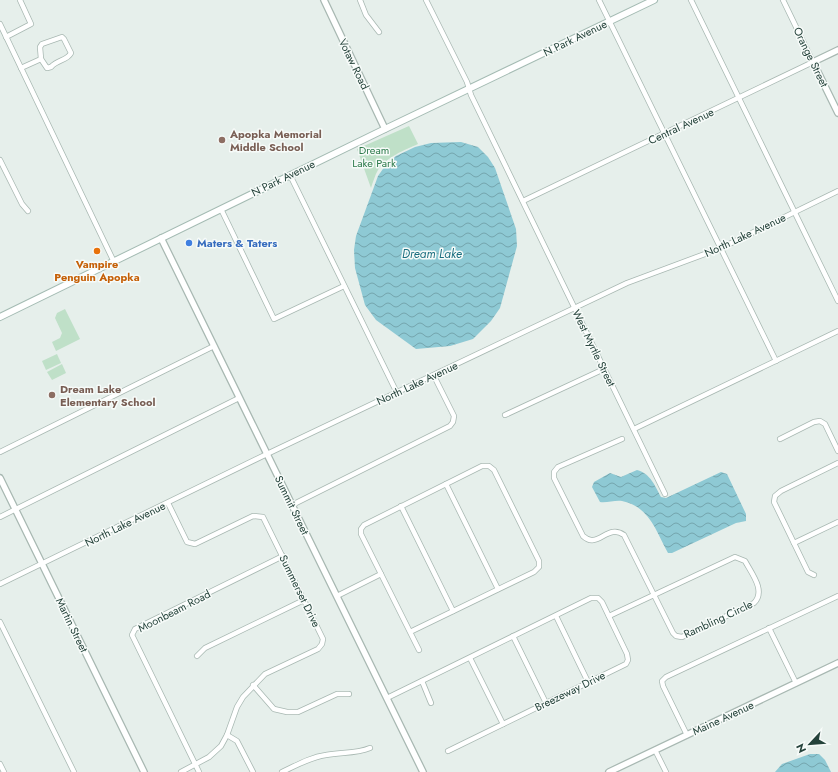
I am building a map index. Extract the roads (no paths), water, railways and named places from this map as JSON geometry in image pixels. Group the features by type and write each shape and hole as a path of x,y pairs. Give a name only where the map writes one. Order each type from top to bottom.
{"main road":[{"name":"N Park Avenue","path":"0,317 290,175 654,0"}],"street":[{"path":"6,37 31,24 20,0"},
{"name":"Votaw Road","path":"324,0 385,129"},
{"path":"360,0 366,15 378,32"},
{"name":"West Myrtle Street","path":"426,0 665,494"},
{"path":"599,0 776,361"},
{"path":"691,0 838,301"},
{"name":"Orange Street","path":"783,0 838,113"},
{"path":"0,24 114,262"},
{"path":"60,38 64,39 71,53 67,59 57,60 48,68 41,59 40,47 42,44 60,38"},
{"name":"Central Avenue","path":"523,201 838,50"},
{"path":"21,68 41,59"},
{"path":"0,160 22,204 28,211"},
{"path":"290,175 397,393"},
{"name":"North Lake Avenue","path":"0,584 42,565 267,454 627,283 721,248 838,191"},
{"path":"221,209 274,319 344,286"},
{"name":"Summit Street","path":"161,238 423,772"},
{"path":"634,429 838,331"},
{"path":"0,452 214,346"},
{"path":"505,415 604,369"},
{"path":"292,504 450,426 453,422 454,416 434,376"},
{"path":"0,517 239,398"},
{"path":"780,439 814,422 820,421 825,424 838,451"},
{"path":"622,439 558,467 554,472 554,478 583,536 588,540 594,540 613,531 619,531 624,535 653,595"},
{"path":"814,575 808,572 774,502 775,496 781,491 838,463"},
{"path":"410,632 534,572 539,567 539,561 494,470 489,466 482,466 364,525 361,529 361,534 381,574 410,632 419,650"},
{"name":"Martin Street","path":"0,478 144,772"},
{"path":"446,484 498,589"},
{"name":"Summerset Drive","path":"168,503 187,542 190,544 196,544 250,517 259,516 266,522 323,639 321,646 265,674 253,685 237,706 227,735 221,746 209,757 181,772"},
{"path":"401,506 453,610"},
{"path":"794,543 838,522"},
{"name":"Moonbeam Road","path":"196,765 132,635 135,629 283,556"},
{"name":"Rambling Circle","path":"609,616 653,595 735,557 746,561 760,591 759,598 754,603 682,637 676,636 673,633 653,595"},
{"path":"337,596 381,574"},
{"path":"687,735 663,686 662,681 666,677 838,596"},
{"name":"Breezeway Drive","path":"448,751 626,664 628,660 609,616 602,602 598,598 591,598 556,616"},
{"path":"197,656 205,648 304,600"},
{"path":"387,698 556,616 588,682"},
{"path":"0,622 74,772"},
{"path":"769,628 796,684"},
{"path":"513,636 546,703"},
{"path":"470,658 503,724"},
{"name":"Maine Avenue","path":"609,772 838,663"},
{"path":"422,681 431,703"},
{"path":"253,685 274,709 287,712 298,712 337,694 349,694"},
{"path":"227,735 237,741 253,772"},
{"path":"282,772 320,756 361,752 370,748"},
{"path":"655,750 666,772"},
{"path":"0,764 4,772"},
{"path":"196,765 199,772"}],"water":[{"name":"Dream Lake","path":"461,142 478,147 488,157 495,168 516,229 517,246 500,308 491,321 473,339 450,346 416,349 376,320 365,305 355,268 354,250 356,236 378,176 385,166 396,156 415,147 431,143"},
{"path":"637,470 646,474 661,497 666,498 721,472 727,474 746,514 746,521 736,523 672,553 668,553 651,521 639,508 622,501 600,502 592,487 594,482 610,473 621,477"},
{"path":"810,754 819,754 825,760 831,772 775,772 782,764"}],"place":[{"name":"Apopka Memorial Middle School","path":"222,140"},
{"name":"Maters & Taters","path":"189,243"},
{"name":"Vampire Penguin Apopka","path":"97,251"},
{"name":"Dream Lake Elementary School","path":"52,395"}],"park label":[{"name":"Dream Lake Park","path":"374,156"}]}
